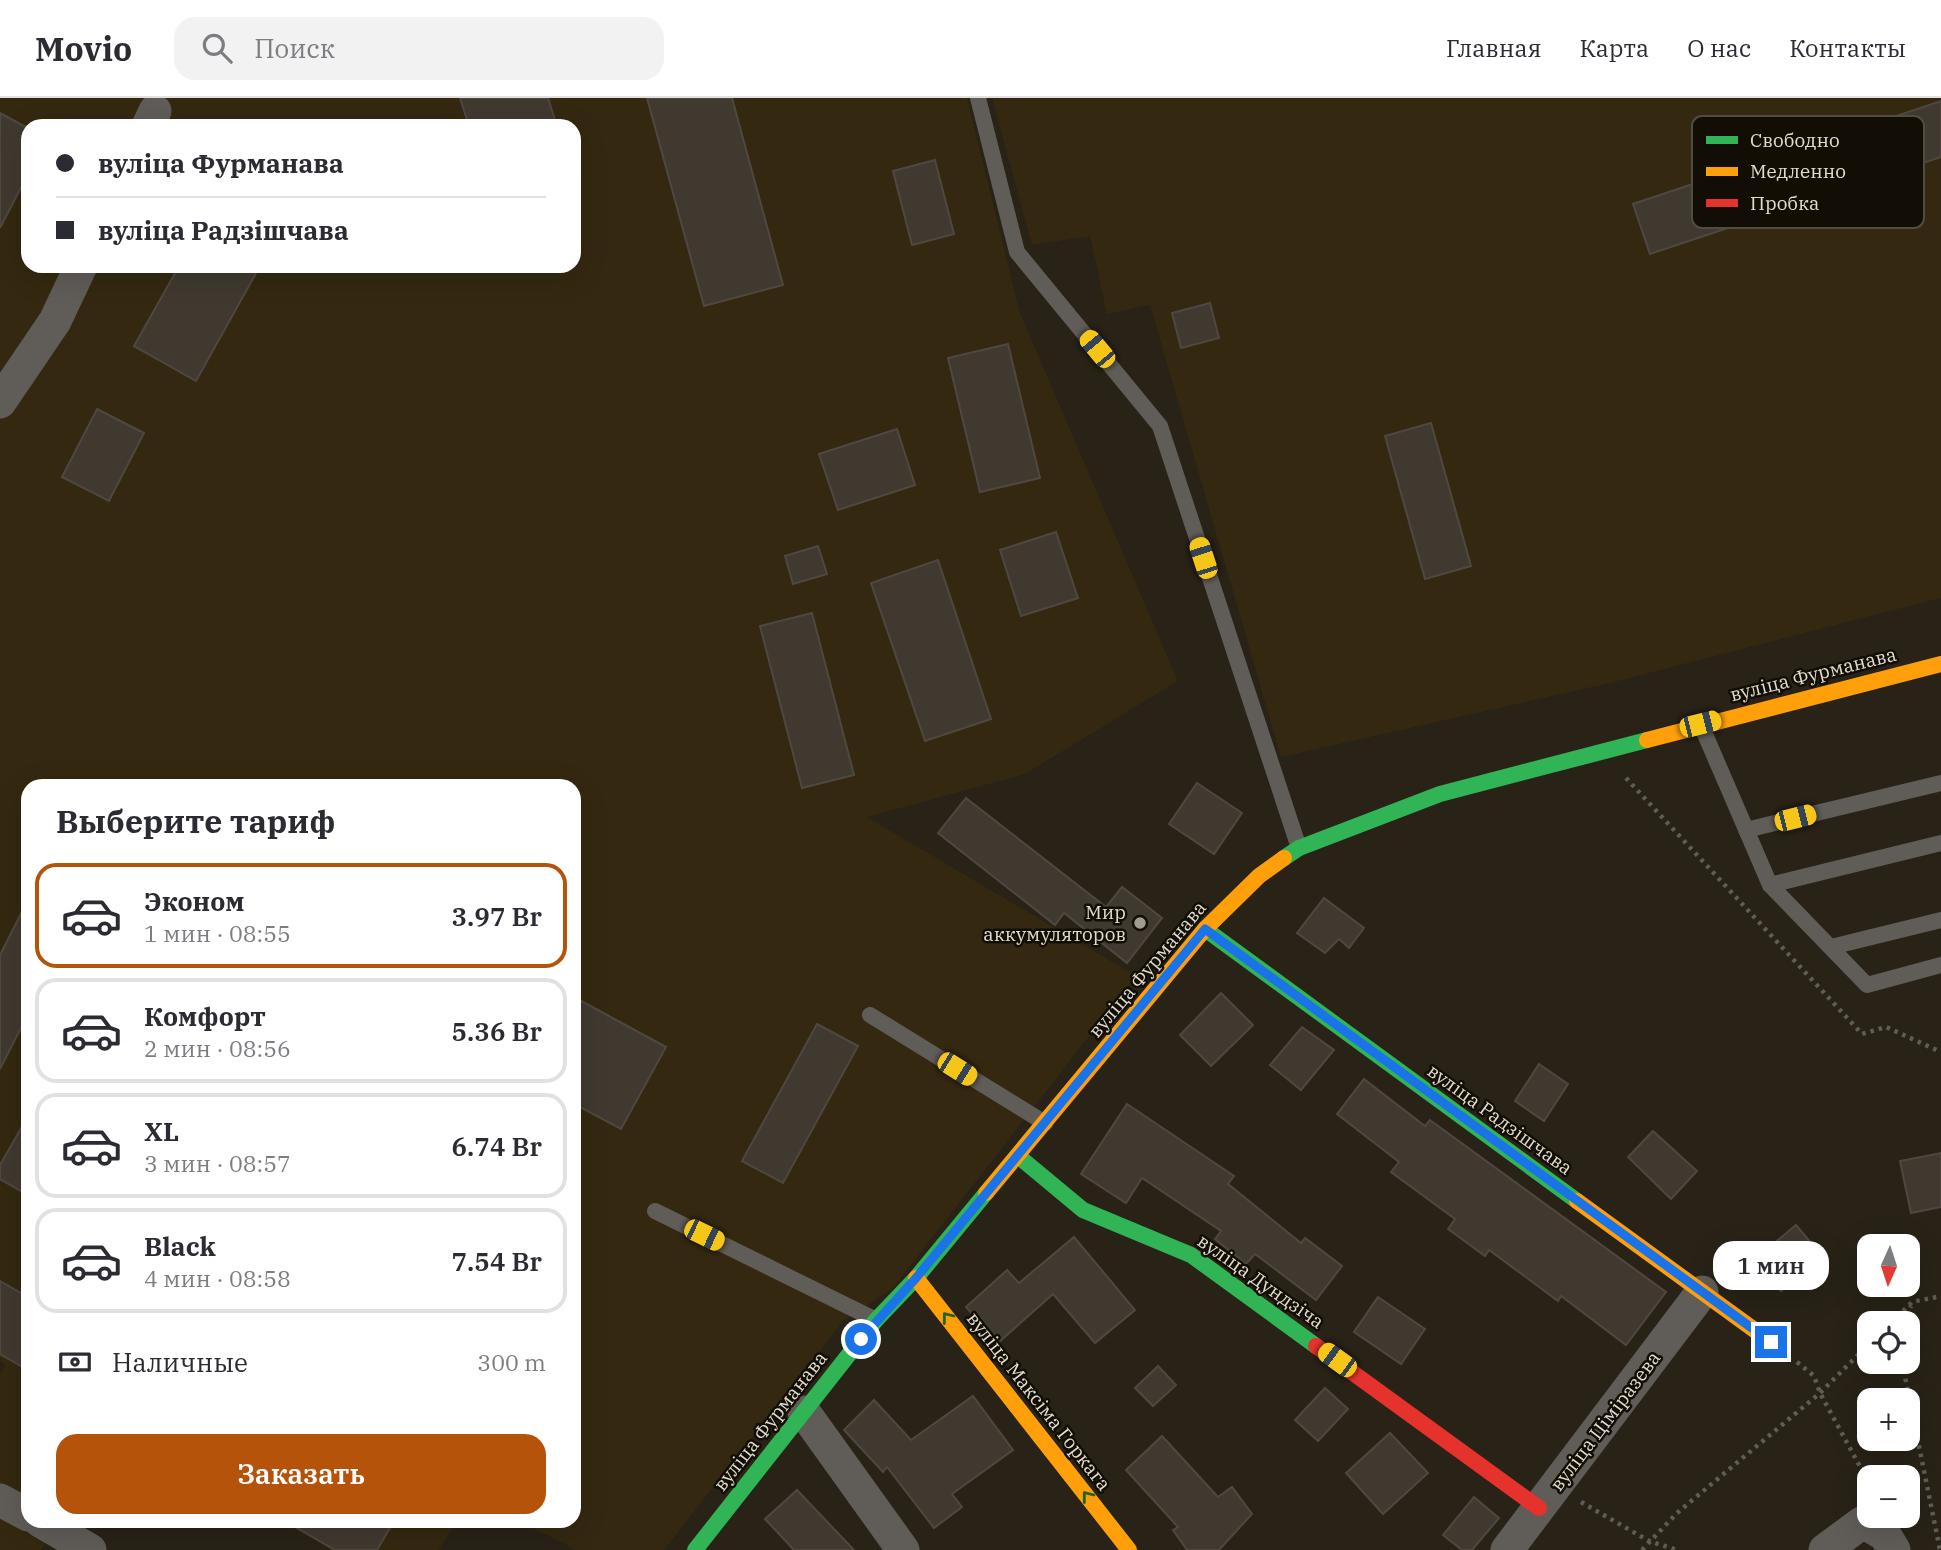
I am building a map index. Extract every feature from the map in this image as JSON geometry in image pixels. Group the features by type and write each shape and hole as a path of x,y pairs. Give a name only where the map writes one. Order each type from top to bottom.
{"street":[{"path":"0,402 55,321 78,273"},
{"name":"вуліца Фурманава","path":"695,1550 876,1320 916,1278 1205,929 1259,876 1299,848 1440,794 1700,724 1941,664"},
{"name":"вуліца Радзішчава","path":"1205,929 1771,1342"},
{"name":"вуліца Дундзіча","path":"1018,1156 1083,1210 1191,1255 1547,1498"},
{"name":"вуліца Максіма Горкага","path":"916,1278 1129,1550"},
{"name":"вуліца Ціміразева","path":"1507,1550 1702,1292"},
{"path":"804,1412 903,1550"},
{"path":"0,1500 21,1511"},
{"path":"1825,1550 1857,1526"},
{"path":"52,1528 90,1550"},
{"path":"1874,1528 1885,1535 1894,1550"}],"lane":[{"path":"978,98 1017,252 1160,426 1299,848"},
{"path":"1700,724 1770,885 1867,985 1941,965"},
{"path":"1746,830 1941,783"},
{"path":"1770,885 1941,843"},
{"path":"1831,947 1941,920"},
{"path":"870,1015 1045,1124"},
{"path":"655,1211 876,1320"}],"path":[{"path":"1600,751 1862,1034 1886,1027 1941,1052"},
{"path":"1903,1311 1912,1302 1941,1296"},
{"path":"1908,1311 1912,1302"},
{"path":"1771,1342 1814,1376 1820,1393 1859,1465"},
{"path":"1642,1550 1677,1513 1820,1393 1857,1356"},
{"path":"1904,1374 1940,1550"},
{"path":"1547,1498 1677,1550"}],"shaded area":[{"path":"0,98 967,98 1020,313 1178,681 1025,774 867,817 1136,976 893,1288 843,1321 664,1550 577,1550 533,1528 581,1528 581,779 21,779 21,1528 54,1528 41,1550 0,1550 0,1374 5,1365 0,1361"},
{"path":"992,98 1941,98 1941,598 1610,683 1281,757 1150,305 1107,314 1090,236 1032,245"},
{"path":"294,1528 452,1528 439,1550 331,1550"}],"building":[{"path":"460,98 548,98 555,119 467,119"},
{"path":"647,98 732,98 783,285 704,306"},
{"path":"1941,101 1941,157 1924,163 1924,116 1896,116"},
{"path":"0,113 21,124 21,188 0,228"},
{"path":"935,160 954,234 912,245 893,171"},
{"path":"1692,184 1692,228 1728,228 1650,254 1633,204"},
{"path":"175,273 256,273 196,381 134,346"},
{"path":"1210,303 1219,338 1181,348 1172,313"},
{"path":"1008,344 1040,478 980,492 948,358"},
{"path":"97,409 144,433 109,501 62,477"},
{"path":"1431,423 1471,566 1425,579 1385,436"},
{"path":"897,429 915,485 838,510 819,454"},
{"path":"1056,532 1078,598 1021,616 1000,550"},
{"path":"818,546 827,574 793,584 785,556"},
{"path":"938,560 991,719 925,741 871,583"},
{"path":"812,613 854,775 802,788 760,626"},
{"path":"1197,783 1242,813 1214,854 1169,824"},
{"path":"966,798 1106,907 1122,887 1162,918 1127,963 1064,913 1055,925 938,833"},
{"path":"1324,898 1364,928 1349,948 1339,939 1325,953 1297,933"},
{"path":"21,914 21,1028 0,1069 0,955"},
{"path":"1221,993 1253,1025 1211,1066 1180,1035"},
{"path":"581,1001 666,1047 621,1129 581,1108"},
{"path":"817,1024 858,1046 783,1183 742,1161"},
{"path":"1302,1027 1334,1050 1301,1090 1270,1065"},
{"path":"1539,1064 1568,1084 1544,1121 1515,1101"},
{"path":"1364,1079 1425,1126 1430,1120 1666,1292 1626,1345 1561,1296 1558,1301 1489,1250 1485,1256 1448,1229 1455,1219 1391,1172 1399,1162 1337,1114"},
{"path":"1127,1104 1234,1176 1228,1184 1301,1243 1305,1238 1342,1266 1316,1300 1255,1254 1246,1264 1215,1239 1221,1231 1142,1178 1126,1203 1081,1174"},
{"path":"21,1128 21,1191 0,1179 0,1165"},
{"path":"1653,1131 1697,1171 1671,1199 1628,1157"},
{"path":"1941,1153 1941,1207 1911,1213 1900,1161"},
{"path":"1796,1225 1822,1256 1781,1291 1754,1260"},
{"path":"1074,1237 1135,1310 1095,1343 1053,1294 998,1343 966,1307 1007,1270 1019,1283"},
{"path":"0,1281 21,1293 21,1366 0,1354"},
{"path":"1378,1297 1425,1329 1401,1364 1354,1332"},
{"path":"1158,1366 1176,1385 1153,1406 1135,1388"},
{"path":"1325,1388 1348,1409 1318,1441 1295,1420"},
{"path":"973,1396 1013,1450 952,1494 962,1507 934,1528 887,1467 883,1472 844,1430 874,1400 911,1440"},
{"path":"1390,1433 1428,1473 1383,1514 1346,1473"},
{"path":"1162,1436 1218,1497 1232,1487 1252,1514 1219,1550 1187,1550 1173,1530 1178,1527 1126,1470"},
{"path":"797,1490 854,1550 794,1550 765,1519"},
{"path":"1474,1497 1499,1518 1472,1550 1462,1550 1443,1535"},
{"path":"297,1528 390,1528 377,1550 335,1550"}],"traffic: fast":[{"path":"1284,858 1299,848 1440,794 1647,740"},
{"path":"1205,929 1577,1201"},
{"path":"1018,1156 1083,1210 1191,1255 1316,1346"},
{"path":"695,1550 876,1320 916,1278 986,1193"}],"traffic: slow":[{"path":"1647,740 1941,664"},
{"path":"986,1193 1205,929 1259,876 1284,858"},
{"path":"1577,1201 1771,1342"},
{"path":"916,1278 1129,1550"}],"traffic: jam":[{"path":"1316,1346 1539,1508"}],"place":[{"name":"Мир аккумуляторов","path":"1140,923"}],"route":[{"path":"861,1339 916,1278 1205,929 1771,1342"}]}
